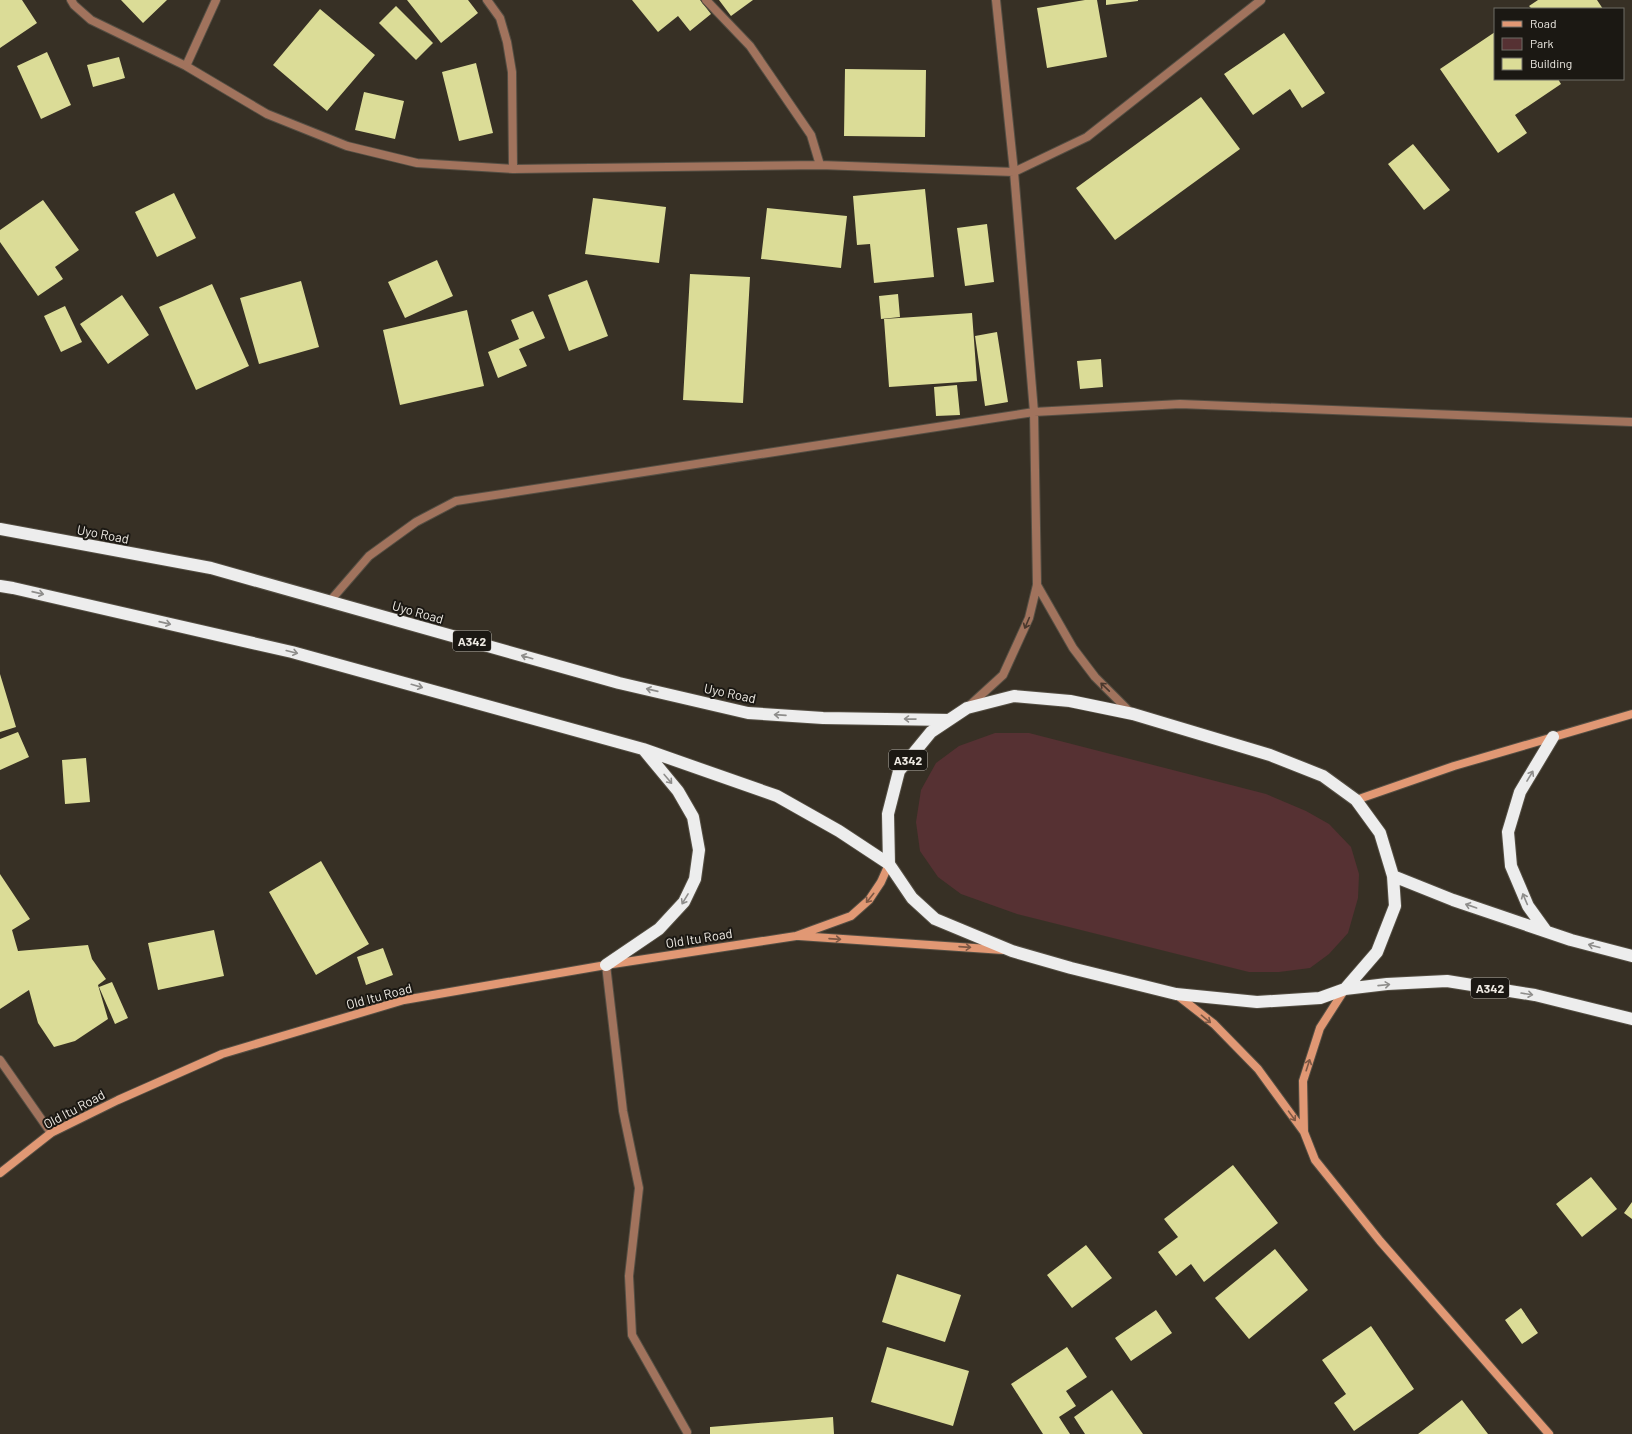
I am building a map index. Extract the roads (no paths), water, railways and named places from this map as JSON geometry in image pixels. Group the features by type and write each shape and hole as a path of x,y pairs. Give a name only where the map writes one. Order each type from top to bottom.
{"highway":[{"name":"Uyo Road","path":"0,529 211,568 620,682 748,713 823,718 948,720"},
{"name":"A342","path":"0,586 292,652 643,749 777,796 839,831 889,864 912,898 936,919 1012,951 1071,968 1176,994 1257,1002 1320,998 1345,989 1387,984 1448,981 1535,995 1632,1019"},
{"name":"A342","path":"889,864 888,814 899,771 931,732 967,708 1014,696 1070,702 1133,714 1277,758 1324,776 1356,800 1380,833 1394,876 1395,906 1377,952 1345,989"},
{"path":"1546,932 1528,906 1511,866 1508,832 1520,792 1553,737"},
{"path":"606,965 659,929 684,902 695,878 698,850 693,817 678,791 643,749"},
{"path":"1394,876 1453,900 1546,932 1632,956"}],"street":[{"path":"71,0 74,5 91,20 186,66 267,114 347,146 417,163 513,169 820,165 1014,172 1088,137 1261,0"},
{"path":"186,66 216,0"},
{"path":"487,0 500,18 507,42 512,72 513,169"},
{"path":"706,0 754,52 811,135 820,165"},
{"path":"967,708 1004,675 1029,618 1037,585 1034,412 1014,172 996,0"},
{"path":"330,602 370,556 416,522 456,501 558,484 1034,412 1180,404 1632,422"},
{"path":"1037,585 1060,628 1077,654 1095,677 1133,714"},
{"path":"1356,800 1454,766 1632,714"},
{"path":"796,936 851,916 869,900 881,882 889,864"},
{"path":"796,936 1012,951"},
{"name":"Old Itu Road","path":"0,1173 51,1133 118,1100 222,1054 404,1000 606,965 796,936"},
{"path":"606,965 623,1111 639,1188 629,1276 632,1336 687,1432"},
{"path":"1304,1132 1303,1081 1320,1028 1345,989"},
{"path":"1176,994 1214,1024 1258,1069 1304,1132 1315,1160 1380,1241 1549,1434"},
{"path":"0,1060 51,1133"}]}
